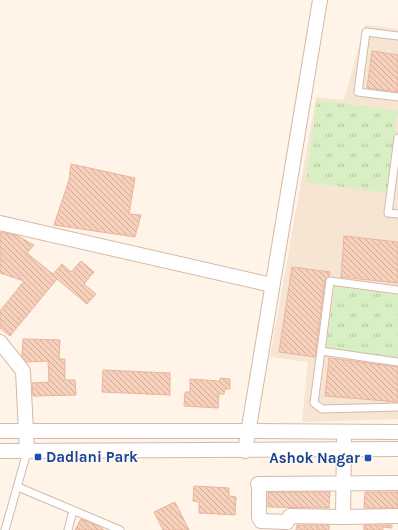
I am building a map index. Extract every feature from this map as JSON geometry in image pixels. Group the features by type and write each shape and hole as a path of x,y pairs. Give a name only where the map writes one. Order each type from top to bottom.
{"street":[{"path":"245,451 320,0"},
{"path":"0,223 272,285"},
{"path":"0,342 23,371 27,452"},
{"path":"0,431 248,430 398,432"},
{"path":"343,517 344,432"},
{"path":"0,451 245,451 398,449"},
{"path":"398,483 258,488 259,517 261,521 290,526 290,516 343,517 360,523 398,516"}],"lane":[{"path":"398,36 366,32 358,92 398,97"},
{"path":"398,138 388,213 398,214"},
{"path":"398,290 330,281 314,403 322,409 398,407"},
{"path":"321,351 398,362"},
{"path":"5,530 27,452"},
{"path":"18,487 120,530"},
{"path":"68,530 73,511"}],"shaded area":[{"path":"365,25 398,29 398,419 302,422 308,362 270,357 316,97 344,100"}],"green space":[{"path":"317,100 398,111 386,193 306,182"},
{"path":"335,286 398,295 398,358 326,348"}],"building":[{"path":"372,51 398,55 398,92 367,88"},
{"path":"71,164 135,178 129,214 141,215 135,237 54,225 69,180"},
{"path":"0,232 16,235 34,245 27,253 53,274 62,264 71,272 81,261 94,272 84,284 96,294 87,304 57,279 10,336 0,328 0,311 24,281 0,273"},
{"path":"344,236 398,242 398,283 341,277"},
{"path":"292,267 330,272 329,276 325,280 315,357 279,352"},
{"path":"23,339 60,340 59,359 65,359 65,380 75,380 76,395 33,396 32,383 49,382 48,361 27,362 22,356"},
{"path":"329,358 398,367 398,402 325,396"},
{"path":"103,370 170,373 170,395 102,392"},
{"path":"220,378 230,379 230,389 225,389 224,394 219,394 218,408 184,406 185,392 190,392 190,379 220,381"},
{"path":"194,486 229,488 229,496 236,497 235,515 199,513 199,502 193,501"},
{"path":"268,492 330,492 329,508 268,507"},
{"path":"365,492 398,492 398,508 364,508"},
{"path":"175,502 189,530 163,530 154,512"},
{"path":"81,519 98,526 104,530 75,530"},
{"path":"297,525 329,525 329,530 296,530"},
{"path":"364,525 392,525 392,528 383,527 383,530 364,530"}],"place":[{"name":"Dadlani Park","path":"38,457"},
{"name":"Ashok Nagar","path":"368,458"}]}
